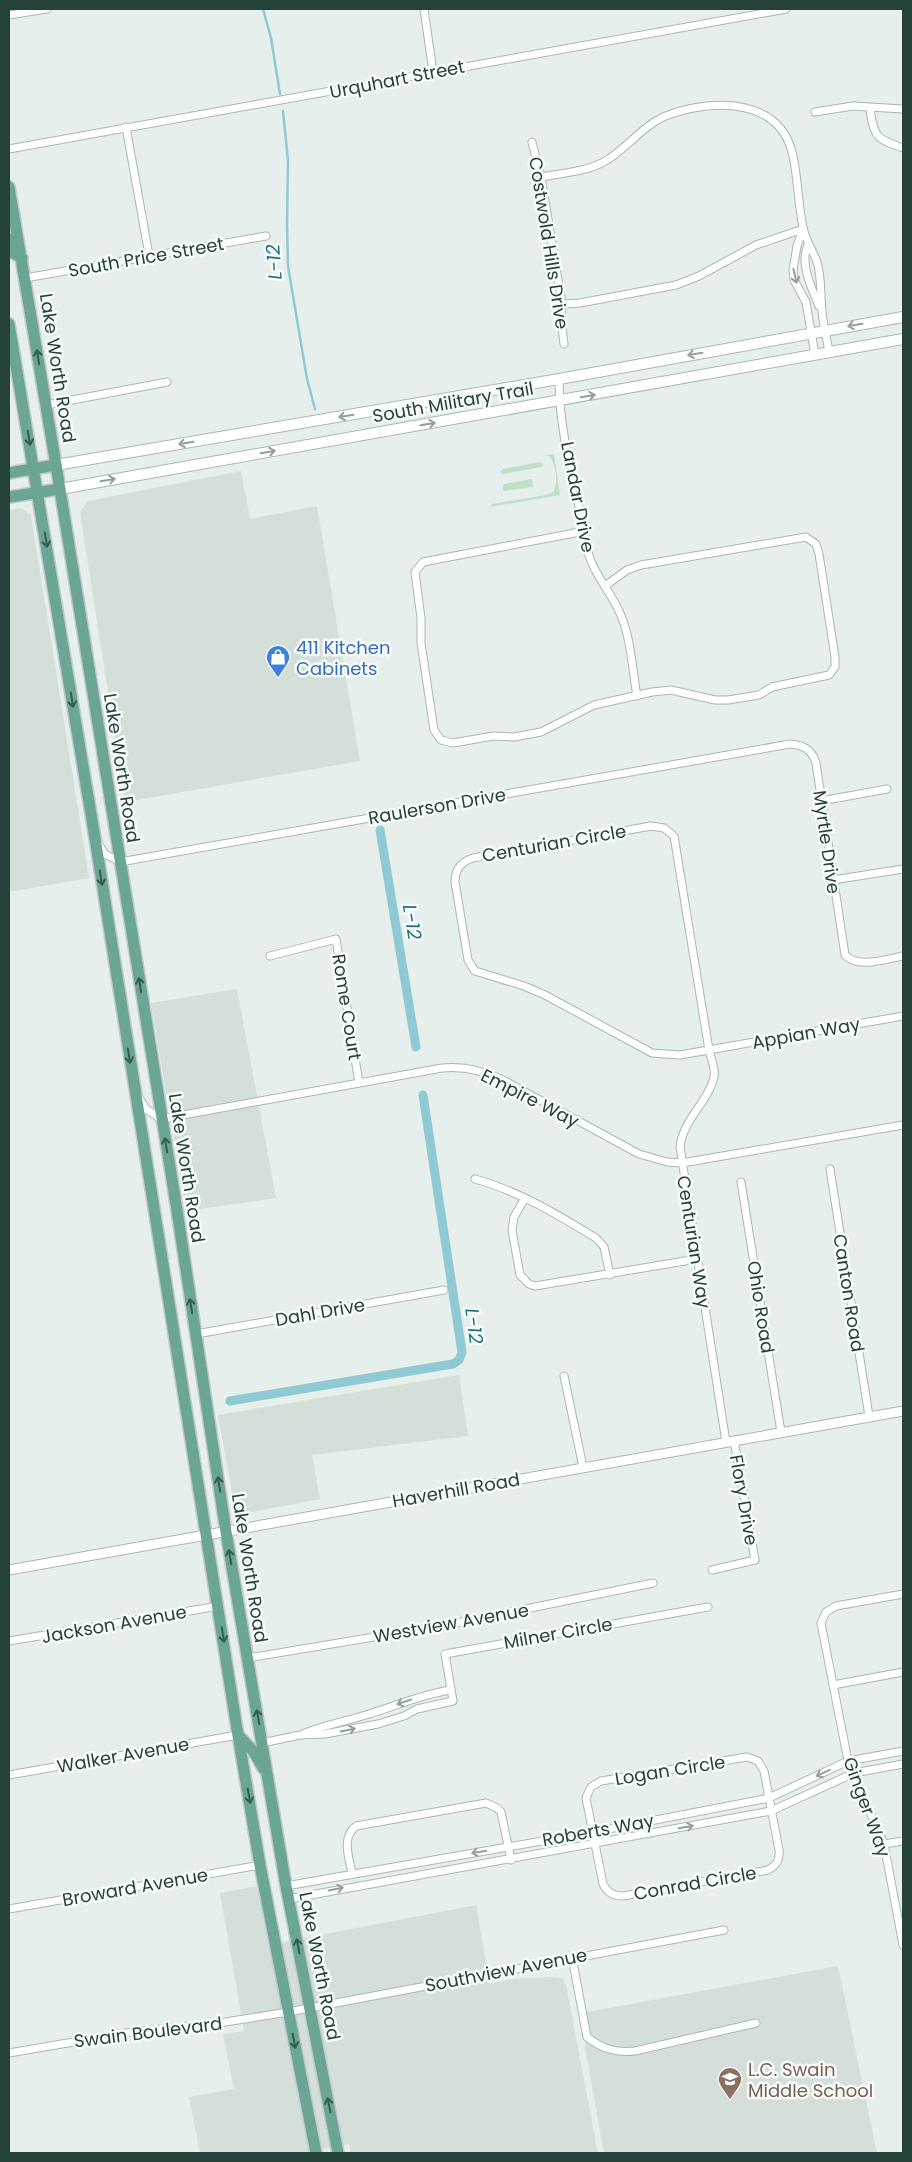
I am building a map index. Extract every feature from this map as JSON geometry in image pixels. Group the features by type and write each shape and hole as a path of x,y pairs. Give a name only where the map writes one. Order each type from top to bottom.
{"main road":[{"name":"Lake Worth Road","path":"9,187 60,488 226,1532 286,1886 338,2153"},
{"path":"9,239 14,253 22,258"},
{"name":"South Military Trail","path":"9,473 559,379 903,316"},
{"name":"Lake Worth Road","path":"9,324 95,838 134,1090 219,1606 238,1735 260,1864 316,2153"},
{"name":"South Military Trail","path":"9,497 903,339"},
{"path":"238,1735 254,1752 268,1776"}],"street":[{"path":"9,15 47,9"},
{"path":"424,9 433,72"},
{"name":"Urquhart Street","path":"9,149 786,9"},
{"path":"541,177 588,168 606,161 652,123 670,114 715,104 734,105 762,114 776,125 788,141 793,155 803,229 808,245 817,261 822,313 829,352"},
{"path":"815,112 853,106 870,109 903,109"},
{"path":"870,109 873,130 884,142 903,148"},
{"path":"126,127 149,255"},
{"name":"Costwold Hills Drive","path":"532,142 541,177 562,304 561,319 564,344"},
{"path":"803,229 793,270 794,280 806,302 815,355"},
{"path":"562,304 580,304 676,285 699,276 756,245 803,229"},
{"name":"South Price Street","path":"25,278 266,236"},
{"path":"808,245 805,251 811,286 822,313"},
{"path":"795,256 806,259"},
{"name":"Landar Drive","path":"559,379 559,401 576,497 585,531 586,548 591,562 622,619 637,696"},
{"path":"46,405 167,382"},
{"path":"585,531 423,562 418,566 415,572 421,618 421,644 434,730 437,736 447,743 493,736 514,737 541,732 594,705 671,690 715,700 759,695 772,688 829,675 835,667 819,554 816,544 812,540 800,537 634,567 605,586"},
{"name":"Raulerson Drive","path":"120,862 790,744"},
{"name":"Myrtle Drive","path":"790,744 804,747 814,756 845,955 850,960 862,962 903,956"},
{"path":"821,801 887,790"},
{"name":"Centurian Circle","path":"651,826 670,831 676,842 709,1050 673,1056 652,1053 545,995 524,986 475,971 468,960 455,882 457,869 467,860 651,826"},
{"path":"95,838 106,854 120,862"},
{"path":"833,880 903,869"},
{"name":"Rome Court","path":"270,956 336,939 359,1083"},
{"name":"Appian Way","path":"709,1050 903,1016"},
{"name":"Centurian Way","path":"709,1050 714,1078 682,1134 680,1147 697,1259 730,1441"},
{"name":"Empire Way","path":"161,1119 442,1068 464,1068 478,1070 505,1081 652,1160 682,1163 903,1126"},
{"path":"134,1090 146,1109 161,1119"},
{"name":"Canton Road","path":"830,1169 869,1416"},
{"path":"475,1179 525,1198 596,1238 604,1247 610,1275"},
{"name":"Ohio Road","path":"741,1182 781,1432"},
{"path":"525,1198 514,1217 512,1230 518,1268 524,1280 535,1286 697,1259"},
{"name":"Dahl Drive","path":"196,1334 444,1290"},
{"path":"564,1376 583,1467"},
{"name":"Haverhill Road","path":"9,1570 903,1411"},
{"name":"Flory Drive","path":"712,1570 755,1560 730,1441"},
{"name":"Westview Avenue","path":"248,1658 452,1624 653,1583"},
{"name":"Ginger Way","path":"903,1594 836,1606 826,1612 821,1623 848,1761 884,1844 901,1921 903,1945"},
{"name":"Jackson Avenue","path":"9,1642 219,1606"},
{"name":"Milner Circle","path":"300,1735 325,1734 378,1724 404,1716 417,1709 453,1701 444,1654 708,1607"},
{"path":"834,1685 903,1672"},
{"name":"Milner Circle","path":"262,1743 300,1735 418,1697 451,1690"},
{"name":"Walker Avenue","path":"9,1775 238,1735"},
{"name":"Roberts Way","path":"286,1886 593,1832 769,1798 848,1761 903,1751"},
{"name":"Logan Circle","path":"593,1832 586,1798 591,1786 601,1781 747,1757 753,1758 762,1766 769,1798"},
{"name":"Roberts Way","path":"289,1899 771,1812 854,1773 903,1764"},
{"name":"Conrad Circle","path":"593,1832 603,1884 610,1894 616,1896 768,1870 774,1867 780,1857 769,1798"},
{"path":"352,1873 346,1841 348,1835 356,1826 486,1804 497,1808 501,1812 511,1860"},
{"path":"884,1844 903,1840"},
{"name":"Broward Avenue","path":"9,1909 260,1864"},
{"name":"Southview Avenue","path":"288,2012 572,1957 724,1930"},
{"path":"572,1957 587,2037 596,2044 611,2050 622,2052 635,2051 756,2023"},
{"name":"Swain Boulevard","path":"9,2053 126,2033 220,2023 288,2012"}],"shaded area":[{"path":"241,471 250,519 317,506 360,761 125,802 80,512 88,501"},
{"path":"21,508 31,515 89,878 9,892 9,510"},
{"path":"237,989 276,1198 186,1211 151,1003"},
{"path":"459,1375 468,1436 312,1455 320,1499 236,1515 218,1415"},
{"path":"258,1886 268,1945 476,1905 490,1984 514,1979 553,1977 562,1978 566,1985 598,2153 351,2153 349,2144 303,2153 200,2153 189,2097 234,2089 223,2034 244,2031 220,1893"},
{"name":"L.C. Swain Middle School","path":"838,1966 877,2153 604,2153 585,2047 587,2012"}],"green space":[{"path":"554,454 560,495 490,507 492,504 546,495 553,492 556,484 555,469 549,456 543,456"},
{"path":"540,462 543,464 542,467 503,474 500,472 503,469"},
{"path":"532,479 533,487 503,491 504,484"}],"waterway":[{"name":"L-12","path":"263,9 271,38 280,94"},
{"name":"L-12","path":"283,111 288,161 288,266 307,379 315,409"},
{"name":"L-12","path":"380,830 416,1047"},
{"name":"L-12","path":"230,1401 453,1364 459,1360 462,1352 423,1095"}],"place":[{"name":"411 Kitchen Cabinets","path":"278,678"},
{"name":"L.C. Swain Middle School","path":"730,2100"}]}
